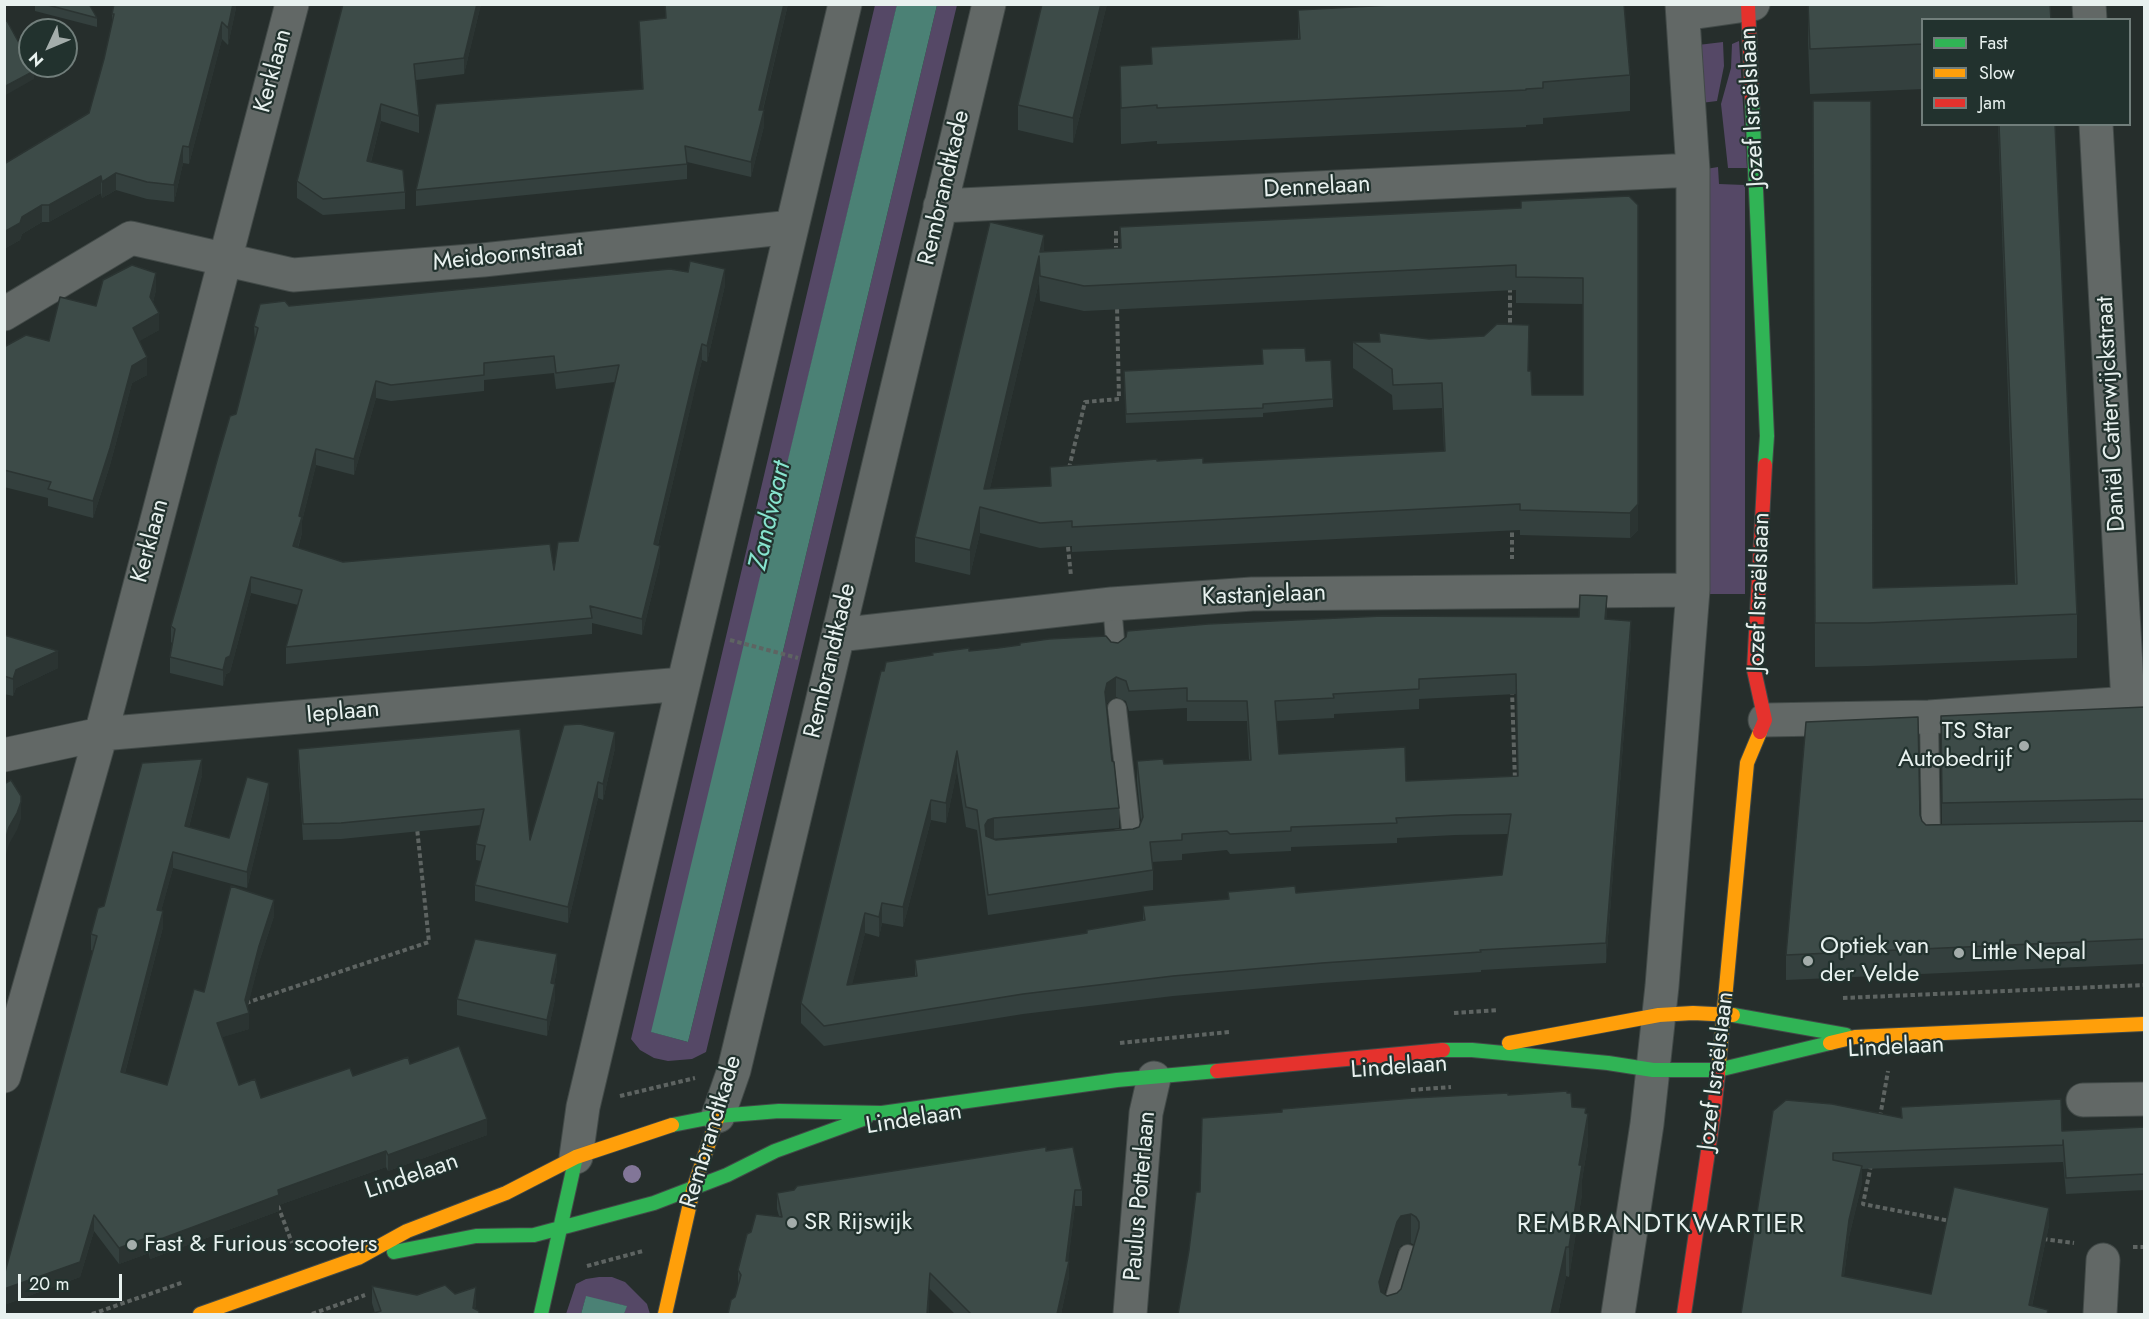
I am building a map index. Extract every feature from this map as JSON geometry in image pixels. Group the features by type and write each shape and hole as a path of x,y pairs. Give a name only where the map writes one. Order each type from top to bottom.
{"main road":[{"name":"Jozef Israëlslaan","path":"1684,1314 1714,1111 1746,763 1765,720 1754,670 1767,436 1750,5"},
{"name":"Lindelaan","path":"1472,1050 1659,1015 1693,1013 1724,1014 1772,1021 1855,1037"},
{"name":"Lindelaan","path":"358,1258 407,1231 506,1193 576,1157 678,1123 718,1116 779,1111 882,1113 1118,1080 1441,1050 1472,1050 1608,1063 1653,1070 1718,1070 1855,1037 2145,1024"},
{"name":"Lindelaan","path":"200,1314 358,1258 476,1236 534,1235 561,1229 693,1190 775,1151 882,1113"},
{"name":"Rembrandtkade","path":"665,1314 693,1190 718,1116"},
{"path":"541,1314 576,1157"}],"street":[{"name":"Kerklaan","path":"4,1076 101,734 292,4"},
{"path":"576,1157 583,1107 845,4"},
{"name":"Rembrandtkade","path":"718,1116 734,1070 989,4"},
{"path":"1618,1314 1647,1124 1659,1015 1693,590 1693,170 1683,9 1750,5"},
{"name":"Daniël Catterwijckstraat","path":"2096,126 2136,703"},
{"name":"Dennelaan","path":"940,206 1693,170"},
{"name":"Meidoornstraat","path":"4,314 131,238 293,275 483,260 792,227"},
{"name":"Kastanjelaan","path":"838,635 1112,604 1252,594 1693,590"},
{"name":"Ieplaan","path":"4,755 101,734 683,684"},
{"path":"1765,720 1929,717 2136,703"},
{"name":"Paulus Potterlaan","path":"1130,1314 1146,1113 1154,1078"},
{"path":"2083,1100 2145,1100"},
{"path":"2100,1314 2103,1260"}],"lane":[{"path":"1112,604 1116,652"},
{"path":"1098,841 1132,838 1118,708"},
{"path":"1929,717 1931,840 1955,839"},
{"path":"1390,1314 1408,1254"}],"path":[{"path":"1115,198 1116,257"},
{"path":"1510,285 1510,332"},
{"path":"1069,470 1085,402 1119,399 1117,304"},
{"path":"1512,522 1512,592"},
{"path":"729,640 791,656"},
{"path":"1512,682 1515,784"},
{"path":"240,1005 429,942 417,826"},
{"path":"583,1107 603,1100 734,1070"},
{"name":"Lindelaan","path":"1877,1071 1900,1070"},
{"path":"1878,1126 1888,1071"},
{"name":"Lindelaan","path":"1410,1090 1455,1087"},
{"path":"1872,1160 1863,1204 1954,1221"},
{"path":"278,1206 292,1243"},
{"path":"2033,1237 2105,1245 2103,1260"},
{"path":"281,1247 303,1239"},
{"path":"92,1314 192,1279"}],"shaded area":[{"path":"897,4 937,5 688,1042 651,1032"},
{"path":"875,5 897,5 652,1032 688,1042 937,5 957,5 706,1052 692,1059 668,1061 654,1058 640,1050 631,1039"},
{"path":"1739,41 1747,168 1728,168 1721,104 1731,68 1732,44"},
{"path":"1723,42 1724,66 1717,101 1701,103 1698,45"},
{"path":"1718,167 1719,184 1745,185 1745,594 1704,594 1706,169"},
{"path":"612,1277 625,1282 647,1304 650,1314 624,1314 626,1306 586,1297 581,1314 566,1314 576,1284 586,1279"},
{"path":"586,1296 627,1306 624,1314 581,1314"}],"building":[{"path":"44,4 89,4 97,18"},
{"path":"114,4 233,4 228,28 222,22 189,147 183,146 174,185 147,182 116,173 102,182 101,176 49,205 42,205 22,217 20,223 4,232 4,164 89,113 104,59"},
{"path":"343,4 477,4 464,58 414,64 419,116 381,104 367,161 403,170 405,192 323,199 297,181"},
{"path":"665,4 784,4 759,110 764,110 751,162 685,146 687,164 416,190 436,104 643,89 639,21 666,18"},
{"path":"1042,4 1101,4 1073,118 1018,105"},
{"path":"1410,4 1624,4 1630,75 1543,82 1543,88 1526,90 1121,108 1120,66 1152,64 1151,47 1300,39 1298,10"},
{"path":"1808,4 2050,4 2051,18 1921,18 1921,44 1810,49"},
{"path":"7,21 18,41 18,78 21,78 4,87 4,22"},
{"path":"1813,101 1871,101 1873,588 2017,584 1999,126 2055,126 2077,614 1868,623 1815,623"},
{"path":"1629,196 1638,205 1638,504 1630,513 1520,510 1520,504 1072,527 1072,521 1040,523 980,507 970,550 915,537 990,222 1044,235 1040,252 1121,248 1120,227 1521,208 1521,201","holes":["1039,256 1040,276 1084,286 1516,265 1516,277 1583,278 1583,395 1532,395 1531,371 1528,371 1529,325 1497,324 1484,336 1429,339 1379,333 1380,342 1353,342 1392,369 1393,385 1442,383 1445,451 1203,463 1203,458 1157,461 1157,459 1050,467 1051,486 984,489"]},
{"path":"690,261 725,269 707,346 702,344 654,544 660,546 642,619 590,606 592,618 286,647 302,590 251,577 230,656 226,658 223,670 170,657 175,629 171,626 230,416 236,414 258,328 254,326 260,304 285,301 289,306 670,269 688,272","holes":["554,356 556,373 619,365 578,541 558,542 554,570 550,544 343,562 293,546 302,517 299,516 316,449 354,459 376,381 391,385 484,375 484,363"]},
{"path":"132,265 156,273 150,297 159,313 133,328 147,357 132,366 93,501 48,489 51,482 4,470 4,347 26,335 49,341 60,297 96,306 103,280"},
{"path":"1305,348 1306,361 1331,360 1333,399 1263,404 1263,408 1126,414 1124,371 1263,364 1262,349"},
{"path":"1580,595 1607,596 1605,619 1631,621 1606,943 1480,950 1481,952 1173,976 1023,994 824,1026 801,1003 881,671 884,671 886,662 933,655 932,653 969,648 969,651 998,648 1049,639 1106,636 1111,642 1118,643 1126,637 1127,631 1208,624 1382,616 1579,617","holes":["1516,674 1518,776 1406,781 1405,747 1279,754 1275,701 1334,698 1333,694 1419,689 1419,679","1116,677 1126,681 1129,691 1187,688 1187,701 1247,701 1251,760 1164,764 1163,759 1137,761 1143,817 1139,827 1133,829 996,840 986,836 985,825 988,820 994,818 1119,808 1105,692 1107,683","957,751 966,807 977,810 988,895 1153,870 1150,842 1182,840 1182,834 1291,831 1291,827 1397,823 1396,818 1511,814 1502,875 1296,893 1295,886 1228,892 1229,899 1143,906 1145,920 1087,930 1087,933 915,960 917,976 847,985 865,913 879,917 882,903 903,907 931,800 946,803"]},
{"path":"4,635 58,651 16,670 13,679 4,676"},
{"path":"2145,707 2145,799 1942,803 1941,716"},
{"path":"1918,717 1920,815 1926,825 2145,821 2145,939 1786,955 1806,722"},
{"path":"580,724 615,732 603,784 598,782 568,907 475,885 485,846 476,844 484,809 341,823 303,824 298,749 520,729 530,840 564,725"},
{"path":"202,759 185,826 229,838 247,777 269,783 247,872 173,852 157,910 163,911 121,1072 167,1085 194,989 204,992 231,886 274,900 245,1000 249,1013 217,1023 239,1085 255,1079 261,1098 350,1068 353,1076 408,1057 410,1064 459,1046 487,1119 388,1155 386,1151 278,1190 279,1195 150,1243 149,1237 119,1248 94,1215 80,1262 4,1289 4,1276 97,936 91,934 98,908 104,906 142,763"},
{"path":"11,780 21,796 21,802 4,844 4,784"},
{"path":"475,939 557,954 551,983 555,984 547,1020 457,999"},
{"path":"1567,1091 1571,1093 1572,1107 1586,1108 1585,1113 1588,1114 1569,1247 1566,1247 1551,1314 1178,1314 1196,1192 1200,1192 1202,1118 1413,1098 1508,1093 1508,1095","holes":["1411,1214 1416,1217 1419,1228 1401,1289 1387,1296 1381,1292 1379,1282 1397,1222 1401,1216"]},
{"path":"2061,1099 2062,1131 2145,1127 2145,1174 2066,1178 2063,1140 2063,1145 1833,1153 1833,1160 1862,1166 1849,1220 1842,1276 1931,1294 1954,1187 2049,1208 2029,1305 2048,1310 2047,1314 1741,1314 1773,1111 1786,1100 1832,1104 1902,1118 1901,1107"},
{"path":"1046,1147 1046,1151 1073,1147 1082,1190 1075,1190 1066,1261 1069,1261 1057,1314 971,1314 930,1273 927,1314 728,1314 741,1275 738,1270 747,1234 751,1232 756,1214 782,1217 777,1193 794,1190 797,1186"},
{"path":"445,1285 455,1294 476,1287 473,1308 479,1311 479,1314 370,1314 381,1311 372,1286 417,1295"}],"traffic: fast":[{"path":"1752,100 1767,436 1765,465"},
{"path":"1733,1015 1846,1035"},
{"path":"1443,1050 1472,1050 1608,1063 1653,1070 1718,1070 1830,1043"},
{"path":"672,1125 718,1116 779,1111 882,1113 1117,1080 1217,1071"},
{"path":"394,1252 476,1236 534,1235 654,1203 727,1175 775,1151 866,1118"},
{"path":"541,1314 576,1157"}],"traffic: slow":[{"path":"1718,1074 1747,763 1760,732"},
{"path":"1509,1043 1659,1015 1693,1013 1733,1015"},
{"path":"1830,1043 1855,1037 2144,1024"},
{"path":"665,1314 693,1190 718,1116"},
{"path":"200,1314 358,1258 407,1231 506,1193 576,1157 672,1125"}],"traffic: jam":[{"path":"1748,5 1752,100"},
{"path":"1760,732 1765,720 1754,670 1765,465"},
{"path":"1217,1071 1443,1050"},
{"path":"1684,1314 1718,1074"}],"place":[{"name":"TS Star Autobedrijf","path":"2024,746"},
{"name":"Little Nepal","path":"1959,953"},
{"name":"Optiek van der Velde","path":"1808,961"},
{"name":"SR Rijswijk","path":"792,1223"},
{"name":"Fast & Furious scooters","path":"132,1245"}],"district":[{"name":"REMBRANDTKWARTIER","path":"1661,1226"}],"water label":[{"name":"Zandvaart","path":"771,516"}]}
